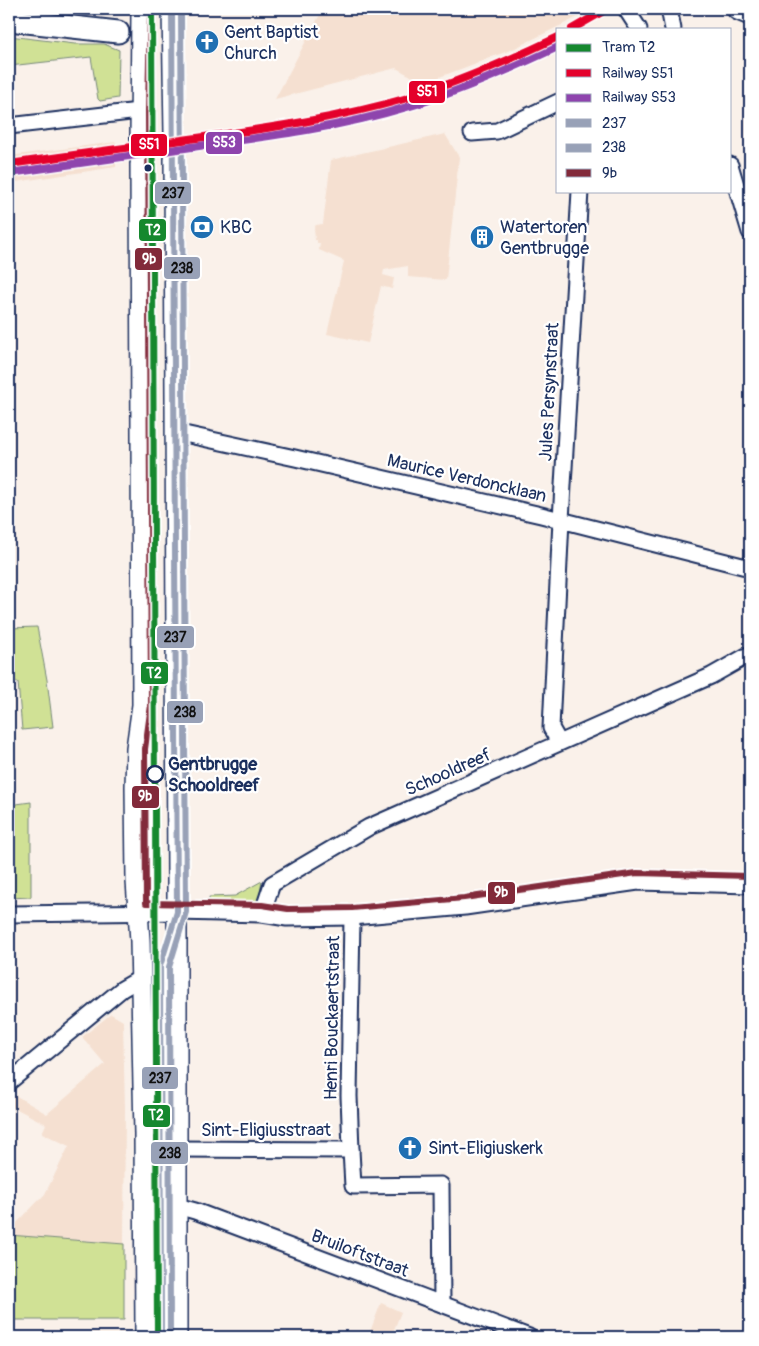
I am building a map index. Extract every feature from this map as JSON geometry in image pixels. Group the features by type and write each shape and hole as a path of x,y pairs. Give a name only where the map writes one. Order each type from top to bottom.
{"highway":[{"path":"738,9 750,14"},
{"path":"9,20 118,32"}],"main road":[{"path":"140,138 141,9"},
{"path":"118,32 140,32 160,26 172,9"},
{"path":"172,9 174,134"},
{"path":"174,159 177,1337"},
{"path":"140,164 142,705 136,748 137,912 140,941 144,1134 145,1337"}],"street":[{"path":"626,9 638,28"},
{"path":"669,9 673,28"},
{"path":"472,133 497,131 556,103"},
{"path":"9,126 139,111"},
{"path":"732,172 750,232"},
{"name":"Jules Persynstraat","path":"558,742 551,728 580,192"},
{"name":"Maurice Verdoncklaan","path":"175,432 305,460 561,520 750,568"},
{"name":"Schooldreef","path":"262,914 272,884 369,827 711,676 750,654"},
{"path":"9,914 177,912 262,914 287,918 352,917 465,907 638,882 750,885"},
{"name":"Henri Bouckaertstraat","path":"351,1150 349,1096 352,917"},
{"path":"9,1082 122,989 141,978"},
{"name":"Sint-Eligiusstraat","path":"177,1149 351,1150 353,1186 440,1185 442,1304"},
{"name":"Bruiloftstraat","path":"177,1206 529,1337"}],"shaded area":[{"path":"323,9 594,9 513,49 424,83 396,68 275,99"},
{"path":"445,134 459,157 446,280 408,277 408,266 384,270 383,275 394,278 392,289 381,286 368,343 327,334 344,261 319,250 320,243 317,243 317,240 315,240 314,228 316,225 323,224 331,160"},
{"path":"116,142 116,167 9,183 9,156"},
{"path":"111,1014 123,1021 125,1110 124,1244 9,1235 9,1231 45,1194 69,1146 42,1133 46,1124 9,1105 9,1099 13,1094 47,1114 105,1064 82,1037"},
{"path":"381,1303 401,1312 391,1337 368,1337"}],"green space":[{"path":"9,36 75,44 104,44 119,50 118,98 100,101 98,99 91,57 9,66"},
{"path":"37,627 47,680 53,727 22,730 18,682 9,682 9,628"},
{"path":"31,802 31,897 9,898 9,805"},
{"path":"262,881 259,899 252,903 209,901 209,897 235,896"},
{"path":"9,1235 124,1244 124,1320 9,1320"}],"tunnel":[{"path":"174,134 174,159"},
{"path":"140,138 140,164"}],"tram line":[{"name":"T2","path":"152,9 157,1337"}],"rail line":[{"name":"S51","path":"574,28 607,9"},
{"name":"S51","path":"9,164 254,130 354,112 404,99 463,79 556,38"},
{"name":"S53","path":"10,173 282,134 357,120 446,95 556,48"}],"transit line":[{"name":"9b","path":"150,9 148,111 151,705 145,749 146,903 262,905 288,909 352,908 464,898 637,873 750,876"},
{"name":"237","path":"161,1337 160,966 177,912 172,9"},
{"name":"238","path":"170,1337 169,967 186,912 181,9"}],"place":[{"name":"Gent Baptist Church","path":"207,42"},
{"name":"KBC","path":"202,227"},
{"name":"Watertoren Gentbrugge","path":"482,237"},
{"name":"Gentbrugge Schooldreef","path":"155,774"},
{"name":"Sint-Eligiuskerk","path":"410,1148"}]}
